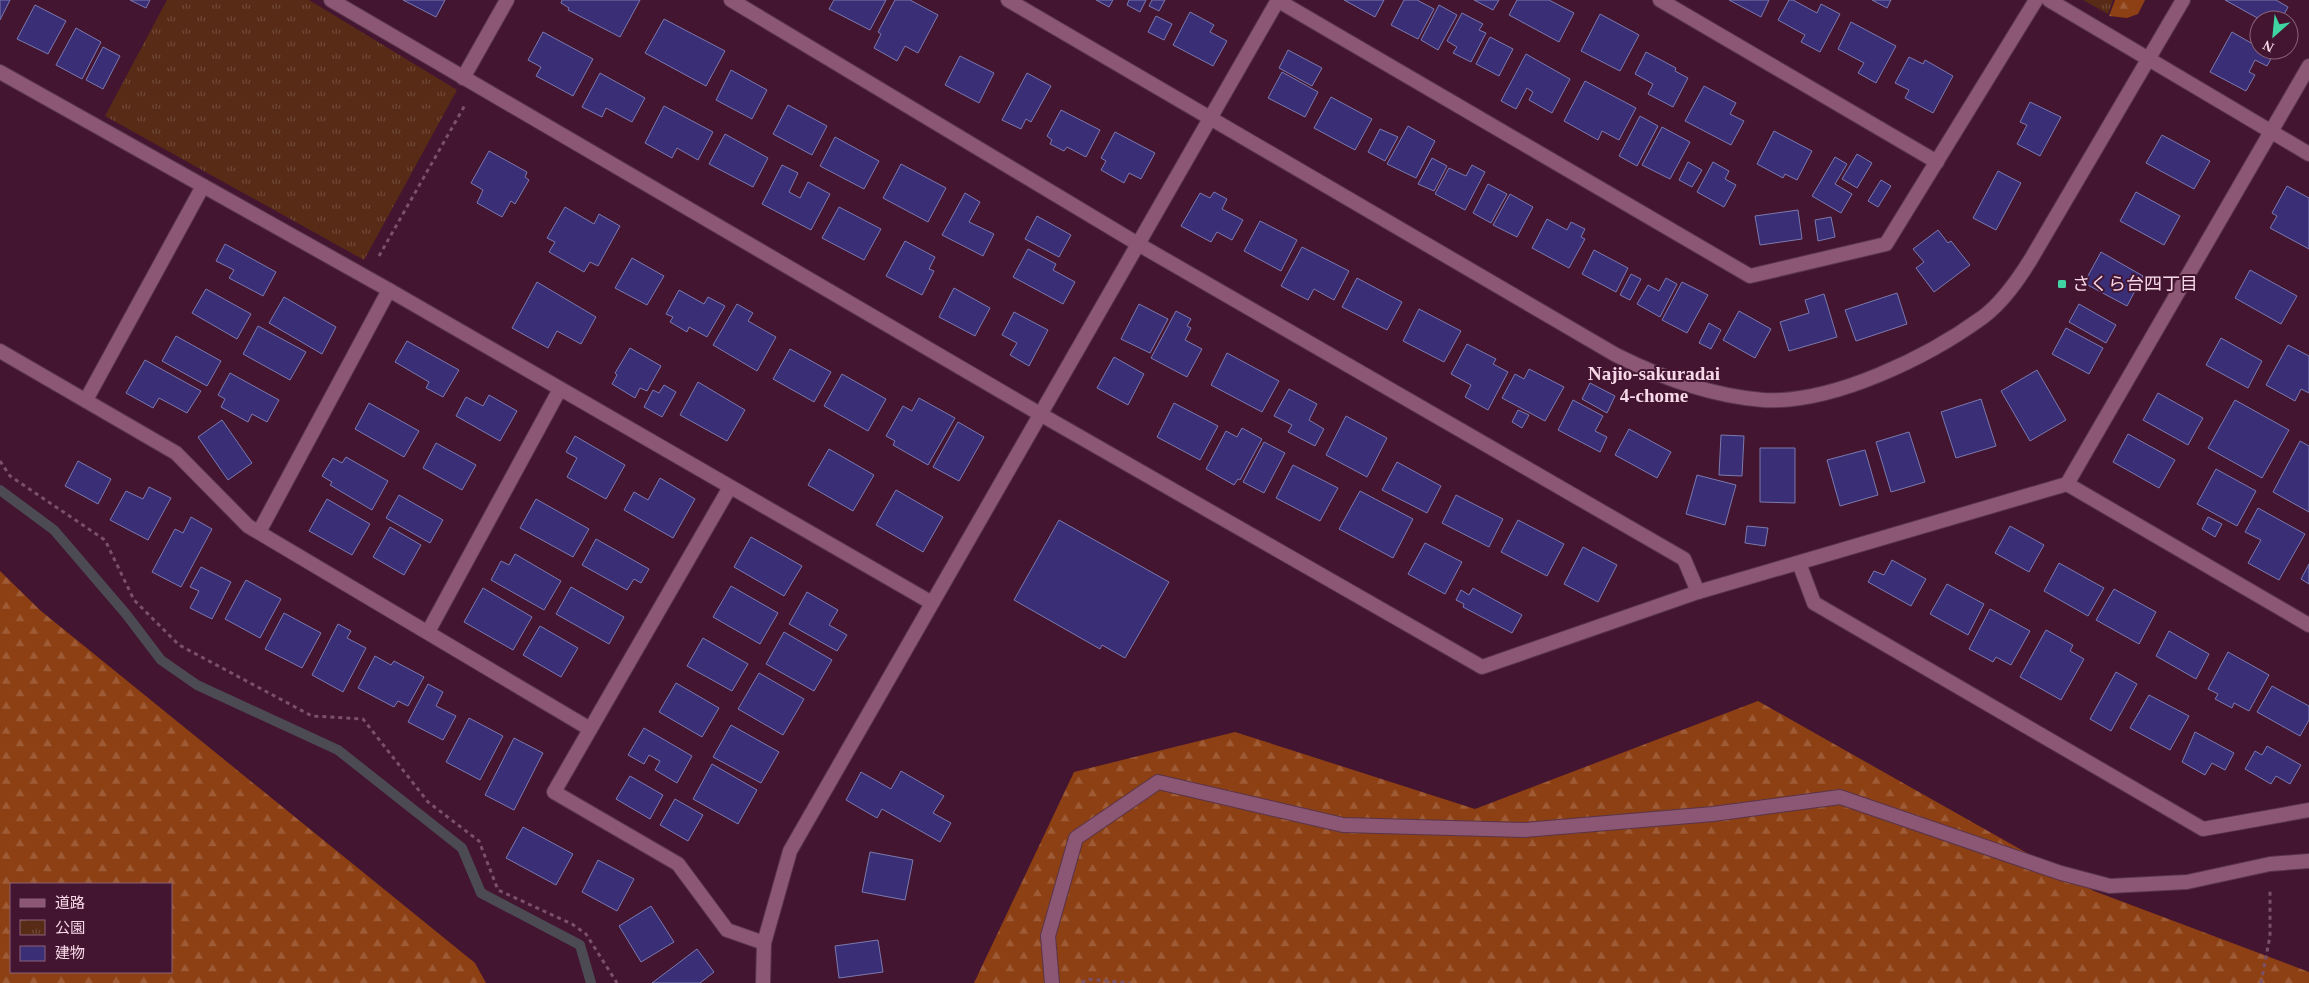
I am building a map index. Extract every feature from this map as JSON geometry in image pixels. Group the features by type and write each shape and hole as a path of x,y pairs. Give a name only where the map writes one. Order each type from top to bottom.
{"street":[{"path":"331,0 1040,414 1482,667 1698,592 2067,484 2309,66"},
{"path":"463,78 508,0"},
{"path":"730,0 1138,244 1684,559 1698,592"},
{"path":"1008,0 1616,355 1653,373 1704,389 1734,396 1765,400 1815,395 1867,380 1934,347 1983,316 2006,295 2032,259 2183,0"},
{"path":"762,983 764,943 790,851 1278,0 1750,276 1886,244 2036,0"},
{"path":"1660,0 1937,162"},
{"path":"2049,0 2309,154"},
{"path":"0,72 389,290 932,603"},
{"path":"86,400 203,186"},
{"path":"259,532 389,290"},
{"path":"0,351 176,453 248,526 590,728"},
{"path":"428,632 560,389"},
{"path":"2067,484 2309,625"},
{"path":"730,487 554,792 678,864 727,930 764,943"},
{"path":"1799,563 1814,602 2204,829 2309,810"},
{"path":"1052,983 1048,936 1076,838 1158,782 1343,825 1524,830 1712,814 1840,797 2061,873 2110,886 2187,882 2270,864 2309,861"}],"path":[{"path":"367,278 476,85"},
{"path":"0,461 10,476 105,540 134,600 179,645 312,716 363,719 428,802 479,841 498,890 572,924 586,934 617,983"},
{"path":"2262,983 2270,936 2270,864"},
{"path":"1082,983 1087,979 1130,983"}],"green space":[{"path":"167,0 309,0 457,90 364,260 105,116"},
{"path":"2083,0 2113,0 2108,14"},
{"path":"2115,0 2145,0 2138,14 2127,18 2109,16"},
{"path":"0,571 41,611 475,963 486,983 0,983"},
{"path":"1758,701 2094,891 2309,972 2309,983 974,983 1074,772 1235,732 1475,809"}],"building":[{"path":"0,0 10,0 0,20"},
{"path":"130,0 150,0 146,8"},
{"path":"403,0 445,0 436,17"},
{"path":"562,0 640,0 620,37 568,10 569,8 561,3"},
{"path":"834,0 886,0 870,30 829,9"},
{"path":"895,0 910,0 938,15 918,53 905,46 897,61 874,48 881,34 878,32"},
{"path":"1096,0 1113,0 1109,7"},
{"path":"1129,0 1146,0 1140,12 1127,5"},
{"path":"1152,0 1165,0 1159,11 1149,6"},
{"path":"1344,0 1384,0 1375,17"},
{"path":"1404,0 1417,0 1434,9 1418,39 1391,25"},
{"path":"1474,0 1499,0 1493,10"},
{"path":"1517,0 1549,0 1574,13 1559,42 1509,15"},
{"path":"1729,0 1769,0 1761,17"},
{"path":"1789,0 1793,0 1817,13 1821,4 1840,14 1820,52 1801,42 1805,35 1778,20"},
{"path":"1872,0 1891,0 1887,8"},
{"path":"2225,0 2276,0 2288,7 2286,10 2249,10 2249,13"},
{"path":"35,5 66,21 48,54 17,39"},
{"path":"1439,5 1457,15 1438,50 1421,40"},
{"path":"1190,12 1214,25 1210,32 1227,41 1213,66 1173,45"},
{"path":"1462,13 1483,24 1479,30 1486,33 1471,62 1453,53 1457,47 1447,41"},
{"path":"1600,14 1639,35 1620,71 1581,51"},
{"path":"1156,16 1172,24 1164,40 1148,32"},
{"path":"664,19 725,51 706,86 645,53"},
{"path":"1851,22 1896,46 1876,83 1858,73 1864,63 1838,49"},
{"path":"76,28 101,42 82,79 56,65"},
{"path":"543,32 593,59 573,96 536,76 541,67 528,60"},
{"path":"2232,32 2249,42 2249,60 2255,60 2249,72 2255,75 2246,91 2210,72"},
{"path":"1490,37 1513,49 1499,76 1476,64"},
{"path":"103,47 120,56 103,89 86,80"},
{"path":"1288,50 1322,68 1312,86 1279,68"},
{"path":"1646,52 1676,68 1675,71 1688,78 1673,107 1648,94 1653,84 1635,74"},
{"path":"1526,54 1570,79 1552,113 1529,100 1533,92 1527,88 1516,109 1501,101"},
{"path":"960,56 994,73 979,103 945,85"},
{"path":"1909,57 1923,64 1925,60 1953,76 1933,113 1905,98 1909,90 1895,83"},
{"path":"2255,60 2270,60 2267,66"},
{"path":"731,70 767,90 752,119 716,100"},
{"path":"1282,72 1318,92 1305,117 1268,98"},
{"path":"600,73 645,98 632,122 606,108 602,117 582,107"},
{"path":"1027,73 1051,86 1031,122 1026,119 1021,129 1002,120"},
{"path":"1585,81 1636,108 1619,140 1602,131 1598,140 1564,121"},
{"path":"1704,86 1736,103 1730,114 1744,121 1731,145 1685,121"},
{"path":"1331,97 1372,119 1355,150 1314,128"},
{"path":"2030,102 2061,117 2040,156 2017,144 2027,125 2020,122"},
{"path":"788,105 827,126 812,155 773,134"},
{"path":"664,106 713,132 698,160 677,148 672,158 645,143"},
{"path":"1061,110 1100,130 1086,157 1067,147 1064,151 1050,144 1052,140 1047,136"},
{"path":"1640,116 1658,126 1637,166 1619,156"},
{"path":"1408,126 1435,141 1416,178 1387,164"},
{"path":"1662,127 1690,142 1670,179 1642,165"},
{"path":"1380,129 1398,137 1385,161 1368,152"},
{"path":"1774,131 1812,151 1797,180 1785,174 1783,178 1757,164"},
{"path":"1115,132 1155,153 1141,179 1129,173 1124,183 1101,170 1106,161 1101,158"},
{"path":"725,134 768,158 753,187 709,164"},
{"path":"2162,135 2210,161 2194,189 2146,163"},
{"path":"835,137 879,161 864,189 820,166"},
{"path":"489,151 527,172 525,177 529,180 515,204 511,201 502,217 477,203 483,190 471,183"},
{"path":"1857,154 1872,163 1857,188 1842,179"},
{"path":"1835,157 1847,164 1835,184 1852,194 1841,213 1812,196"},
{"path":"1432,158 1447,166 1434,191 1418,184"},
{"path":"1688,162 1702,170 1692,187 1679,180"},
{"path":"1713,162 1729,171 1725,179 1736,185 1724,207 1697,192"},
{"path":"901,164 946,188 928,222 883,198"},
{"path":"782,165 798,173 789,192 800,198 808,182 830,194 811,230 762,204"},
{"path":"1472,165 1485,172 1465,210 1435,194 1449,168 1466,176"},
{"path":"1998,171 2021,183 1996,230 1973,218"},
{"path":"1881,180 1891,186 1878,207 1868,201"},
{"path":"1488,184 1507,194 1491,223 1473,213"},
{"path":"2287,186 2309,198 2309,249 2270,228 2277,216 2272,213"},
{"path":"1214,192 1227,199 1222,209 1243,220 1232,240 1217,232 1211,242 1181,226 1200,193 1210,198"},
{"path":"2136,192 2180,216 2164,245 2120,221"},
{"path":"965,193 980,202 969,222 994,234 983,256 942,235"},
{"path":"1510,194 1533,207 1517,237 1493,225"},
{"path":"565,207 594,224 599,214 620,226 598,266 590,262 584,272 549,252 555,242 547,238"},
{"path":"839,207 881,229 864,260 822,238"},
{"path":"1798,210 1802,239 1760,245 1755,216"},
{"path":"1037,216 1071,235 1059,257 1025,239"},
{"path":"1831,217 1835,237 1818,241 1815,220"},
{"path":"1547,219 1567,230 1571,222 1585,229 1581,237 1585,239 1569,268 1532,248"},
{"path":"1260,221 1297,240 1281,271 1244,251"},
{"path":"1938,230 1948,243 1951,241 1970,265 1934,292 1916,268 1924,262 1913,249"},
{"path":"905,241 935,257 929,269 934,271 922,295 886,276"},
{"path":"225,244 276,272 263,296 229,278 234,270 216,261"},
{"path":"1302,247 1349,271 1334,300 1314,289 1308,300 1281,286"},
{"path":"1028,249 1056,264 1053,270 1075,282 1063,304 1013,277"},
{"path":"1594,250 1628,268 1616,292 1582,274"},
{"path":"2101,252 2143,276 2127,306 2084,283"},
{"path":"632,258 664,276 647,305 615,288"},
{"path":"2250,270 2297,296 2281,324 2235,298"},
{"path":"1631,274 1641,279 1630,300 1620,295"},
{"path":"1357,278 1402,302 1387,330 1342,307"},
{"path":"1666,278 1677,284 1660,317 1637,304 1648,285 1659,291"},
{"path":"537,282 596,317 581,344 557,331 548,348 512,328"},
{"path":"1682,282 1708,295 1687,333 1662,320"},
{"path":"954,288 990,308 975,336 939,317"},
{"path":"206,289 251,314 237,339 192,313"},
{"path":"679,290 704,304 708,297 725,306 707,337 689,327 687,332 670,322 673,317 666,314"},
{"path":"1897,293 1907,324 1856,341 1845,310"},
{"path":"1824,294 1837,337 1789,351 1780,322 1809,313 1805,300"},
{"path":"284,297 336,327 322,354 269,323"},
{"path":"737,304 753,313 748,321 776,337 757,371 713,345"},
{"path":"1139,304 1168,319 1150,353 1121,339"},
{"path":"2079,304 2116,325 2106,343 2069,322"},
{"path":"1419,309 1461,331 1444,362 1403,341"},
{"path":"1176,311 1191,319 1187,326 1191,328 1185,340 1202,349 1187,377 1151,358"},
{"path":"1739,311 1771,329 1755,358 1723,340"},
{"path":"1014,312 1048,330 1029,366 1010,355 1017,343 1002,335"},
{"path":"1709,323 1721,330 1711,349 1699,343"},
{"path":"258,326 306,352 290,380 243,354"},
{"path":"2066,328 2103,348 2089,374 2052,354"},
{"path":"176,336 221,361 207,386 162,361"},
{"path":"2221,338 2262,361 2248,388 2206,365"},
{"path":"407,341 459,370 443,397 426,388 429,382 395,362"},
{"path":"1467,344 1496,359 1493,364 1508,372 1488,410 1465,397 1471,385 1451,374"},
{"path":"2288,345 2309,356 2309,393 2301,389 2295,401 2266,385"},
{"path":"630,348 661,366 647,391 640,388 635,398 612,384 617,375 615,373"},
{"path":"790,349 831,372 814,402 773,379"},
{"path":"1227,353 1279,381 1262,412 1211,385"},
{"path":"1114,357 1144,374 1128,405 1097,388"},
{"path":"145,360 201,391 187,413 159,398 153,408 126,393"},
{"path":"1529,369 1564,387 1545,421 1502,398 1515,374 1524,379"},
{"path":"2037,370 2066,420 2030,441 2001,391"},
{"path":"230,373 279,400 267,422 252,414 248,422 221,407 225,399 218,395"},
{"path":"842,374 886,399 868,431 824,406"},
{"path":"698,382 745,410 727,441 680,415"},
{"path":"1590,383 1615,396 1607,413 1582,399"},
{"path":"664,385 676,392 662,417 644,407 653,390 659,393"},
{"path":"1289,389 1317,404 1309,420 1324,429 1315,446 1288,432 1292,425 1274,416"},
{"path":"2158,393 2203,418 2188,445 2143,420"},
{"path":"489,395 517,411 500,441 456,416 466,397 483,406"},
{"path":"919,398 955,418 928,465 893,445 895,441 886,436 903,406 912,411"},
{"path":"1981,399 1996,446 1956,458 1941,412"},
{"path":"1573,400 1603,416 1595,431 1607,437 1600,452 1558,430"},
{"path":"2235,400 2289,430 2262,478 2208,448"},
{"path":"369,403 419,431 404,457 355,429"},
{"path":"1174,403 1218,426 1200,460 1157,437"},
{"path":"1518,410 1529,415 1522,428 1512,422"},
{"path":"1346,416 1387,438 1367,477 1326,455"},
{"path":"222,420 252,463 228,480 198,437"},
{"path":"958,422 984,437 959,481 933,467"},
{"path":"1242,428 1262,439 1240,480 1238,479 1234,485 1206,469 1226,431 1237,437"},
{"path":"1629,429 1671,452 1657,478 1615,455"},
{"path":"1909,432 1925,482 1891,492 1876,442"},
{"path":"2128,434 2175,460 2159,488 2113,462"},
{"path":"1721,435 1744,436 1742,476 1719,475"},
{"path":"575,436 625,465 606,499 567,477 577,458 566,452"},
{"path":"2300,441 2309,446 2309,512 2273,492"},
{"path":"1264,442 1285,453 1264,493 1243,482"},
{"path":"436,443 476,465 462,490 423,468"},
{"path":"1760,448 1795,448 1795,503 1760,502"},
{"path":"829,449 874,475 853,511 808,485"},
{"path":"1865,450 1878,495 1840,506 1827,460"},
{"path":"346,457 388,481 372,510 330,485 332,482 322,476 333,458 342,463"},
{"path":"78,461 111,479 98,504 65,486"},
{"path":"1397,462 1441,486 1427,513 1382,490"},
{"path":"1293,465 1338,488 1320,521 1276,498"},
{"path":"2216,469 2256,491 2237,526 2197,504"},
{"path":"1697,475 1736,485 1725,525 1686,514"},
{"path":"660,478 695,499 673,538 624,510 634,492 648,500"},
{"path":"149,487 171,498 148,540 110,520 126,491 143,499"},
{"path":"896,490 943,517 923,552 876,525"},
{"path":"1360,491 1413,519 1393,558 1339,529"},
{"path":"399,495 443,520 430,543 386,518"},
{"path":"1456,495 1503,519 1489,547 1442,523"},
{"path":"327,499 370,524 352,555 309,531"},
{"path":"536,499 589,529 573,557 520,528"},
{"path":"2258,508 2305,534 2279,580 2248,563 2261,540 2245,532"},
{"path":"191,517 212,529 181,587 152,572 175,529 183,533"},
{"path":"2208,517 2222,524 2215,537 2202,529"},
{"path":"1059,520 1169,582 1125,658 1102,645 1100,649 1014,600"},
{"path":"1518,520 1564,544 1547,576 1501,552"},
{"path":"1747,526 1768,528 1765,546 1745,543"},
{"path":"2010,526 2044,545 2029,572 1995,553"},
{"path":"390,527 421,545 404,575 373,557"},
{"path":"751,537 802,566 784,596 734,567"},
{"path":"596,539 649,569 641,583 634,579 627,590 582,565"},
{"path":"1425,543 1462,562 1445,594 1408,574"},
{"path":"1583,547 1617,565 1598,602 1564,584"},
{"path":"515,554 561,581 544,610 491,580 501,561 509,565"},
{"path":"1892,560 1926,579 1911,606 1868,582 1874,571 1884,575"},
{"path":"2059,563 2104,588 2088,616 2044,591"},
{"path":"2309,564 2309,584 2301,579"},
{"path":"201,567 231,582 212,619 190,608 199,591 190,587"},
{"path":"246,580 281,599 260,638 225,619"},
{"path":"1947,584 1984,604 1968,635 1930,614"},
{"path":"731,586 778,613 760,644 713,617"},
{"path":"571,587 624,617 609,644 556,614"},
{"path":"483,588 532,617 513,650 464,622"},
{"path":"1473,588 1522,615 1512,633 1463,607 1464,604 1456,600 1461,590 1469,595"},
{"path":"2114,589 2156,612 2139,644 2096,620"},
{"path":"807,592 838,610 829,625 847,635 837,651 789,624"},
{"path":"1990,609 2030,631 2011,665 1996,657 1993,662 1969,649"},
{"path":"284,613 321,633 302,668 265,649"},
{"path":"338,624 351,631 347,638 366,648 343,692 312,675"},
{"path":"540,626 578,648 561,677 523,655"},
{"path":"2046,630 2073,645 2070,651 2084,659 2061,700 2020,677"},
{"path":"2169,631 2209,654 2196,679 2156,656"},
{"path":"784,632 832,660 814,691 766,664"},
{"path":"703,638 748,664 732,691 687,666"},
{"path":"2228,652 2269,675 2249,711 2234,703 2232,708 2215,699 2218,694 2208,689"},
{"path":"375,656 391,665 394,661 424,677 408,706 398,701 394,707 358,688"},
{"path":"2116,672 2137,684 2111,731 2090,719"},
{"path":"759,673 804,699 783,735 738,709"},
{"path":"676,683 719,708 702,737 659,712"},
{"path":"428,684 443,692 436,706 456,716 443,740 408,722"},
{"path":"2272,686 2309,706 2309,720 2300,736 2257,712"},
{"path":"2149,695 2189,716 2170,750 2130,728"},
{"path":"469,718 503,736 480,780 446,762"},
{"path":"731,725 779,752 761,783 713,757"},
{"path":"644,728 692,756 677,783 655,770 660,761 649,755 644,764 628,755"},
{"path":"2195,732 2234,753 2225,770 2212,763 2205,775 2182,762"},
{"path":"514,738 543,753 514,810 485,795"},
{"path":"2267,746 2301,765 2290,784 2276,776 2271,784 2245,769 2255,751 2262,755"},
{"path":"712,764 757,790 738,824 693,799"},
{"path":"901,771 944,796 933,813 951,823 940,842 882,809 877,818 846,800 861,772 891,789"},
{"path":"630,776 663,795 650,819 616,799"},
{"path":"675,799 703,815 688,841 660,825"},
{"path":"523,827 573,854 556,885 506,858"},
{"path":"870,852 913,860 905,900 862,892"},
{"path":"598,860 634,879 617,911 582,892"},
{"path":"651,906 674,942 641,962 619,926"},
{"path":"878,940 883,972 839,978 835,946"},
{"path":"697,949 714,972 700,983 652,983"}],"waterway":[{"path":"0,490 54,530 126,614 161,660 197,685 338,750 462,848 481,893 580,945 591,983"}],"place":[{"name":"さくら台四丁目","path":"2062,284"}],"district":[{"name":"Najio-sakuradai 4-chome","path":"1654,384"}]}
